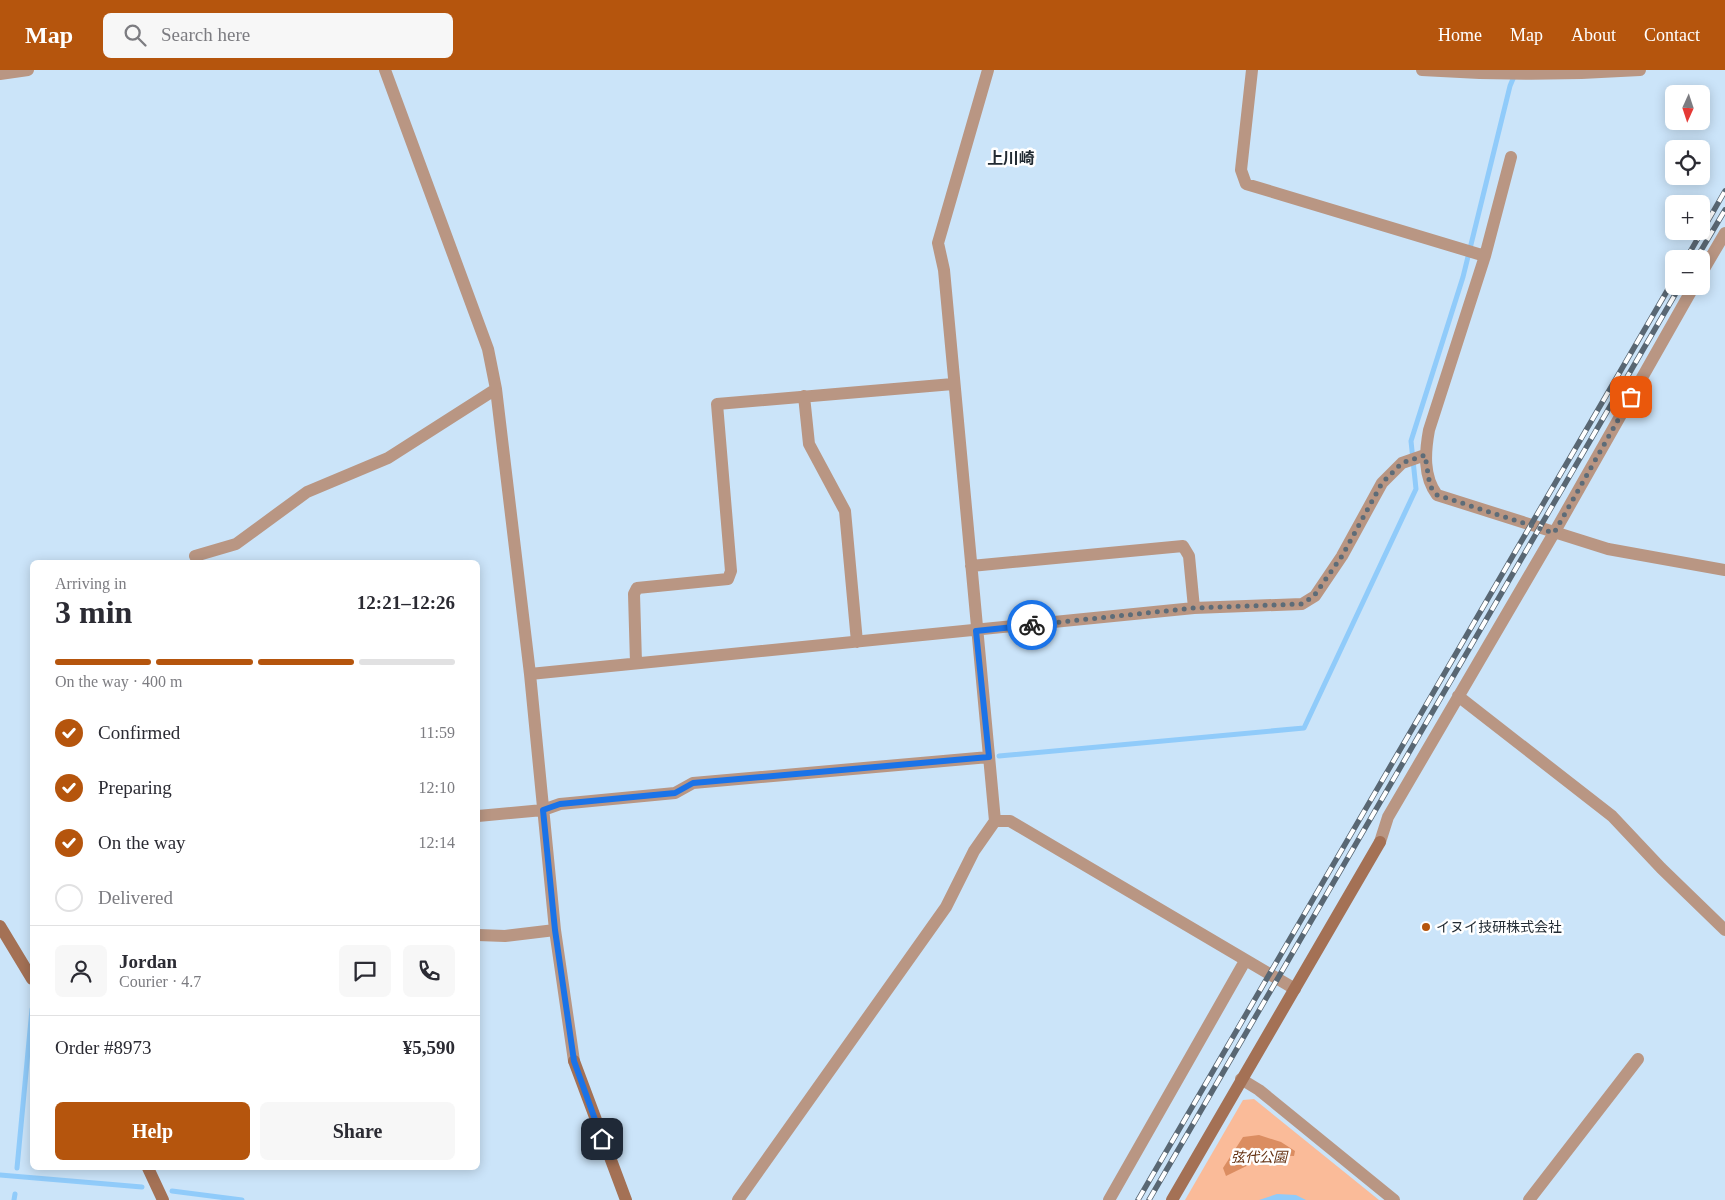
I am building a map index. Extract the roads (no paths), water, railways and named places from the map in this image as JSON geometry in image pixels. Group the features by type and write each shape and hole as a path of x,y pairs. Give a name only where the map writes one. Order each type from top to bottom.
{"street":[{"path":"0,74 28,70"},
{"path":"384,70 488,348 496,389 530,674 555,930 574,1061 626,1200"},
{"path":"738,1200 946,907 974,851 995,821 953,384 944,270 938,243 988,70"},
{"path":"1252,70 1241,170 1246,184 1485,256"},
{"path":"1422,70 1488,74 1584,74 1640,70"},
{"path":"1511,157 1485,256 1429,430 1425,455 1430,486 1437,495 1608,549 1725,570"},
{"path":"1710,259 1725,233"},
{"path":"1172,1200 1380,842 1388,817 1554,533 1689,295"},
{"path":"636,662 634,594 637,588 728,579 731,571 718,404 953,384"},
{"path":"195,556 236,544 307,492 388,458 496,389"},
{"path":"804,396 809,444 845,511 857,642"},
{"path":"530,674 1194,608 1293,605 1310,601 1342,556 1382,483 1402,463 1425,455"},
{"path":"971,566 1183,546 1189,556 1194,608"},
{"path":"1458,696 1594,800 1725,930"},
{"path":"480,816 543,810 560,804 675,793 693,783 989,757"},
{"path":"995,821 1010,821 1295,989"},
{"path":"0,926 30,976"},
{"path":"480,935 505,936 555,930"},
{"path":"1109,1200 1245,961"},
{"path":"1529,1200 1638,1059"},
{"path":"1241,1079 1259,1090 1394,1200"},
{"path":"149,1170 163,1200"}],"water":[{"path":"1277,1194 1296,1195 1306,1200 1259,1200"}],"waterway":[{"path":"999,756 1304,728 1416,489 1411,441 1463,277 1510,86 1515,74"},
{"path":"17,1168 30,1030"},
{"path":"0,1175 142,1187"},
{"path":"172,1191 242,1200"},
{"path":"14,1200 15,1194"}],"railway":[{"path":"1691,250 1725,191"},
{"path":"1701,250 1725,210"},
{"path":"1138,1200 1665,294"},
{"path":"1149,1200 1675,295"}],"place":[{"name":"イヌイ技研株式会社","path":"1426,927"}],"district":[{"name":"上川崎","path":"1011,158"}],"park label":[{"name":"弦代公園","path":"1259,1157"}]}
